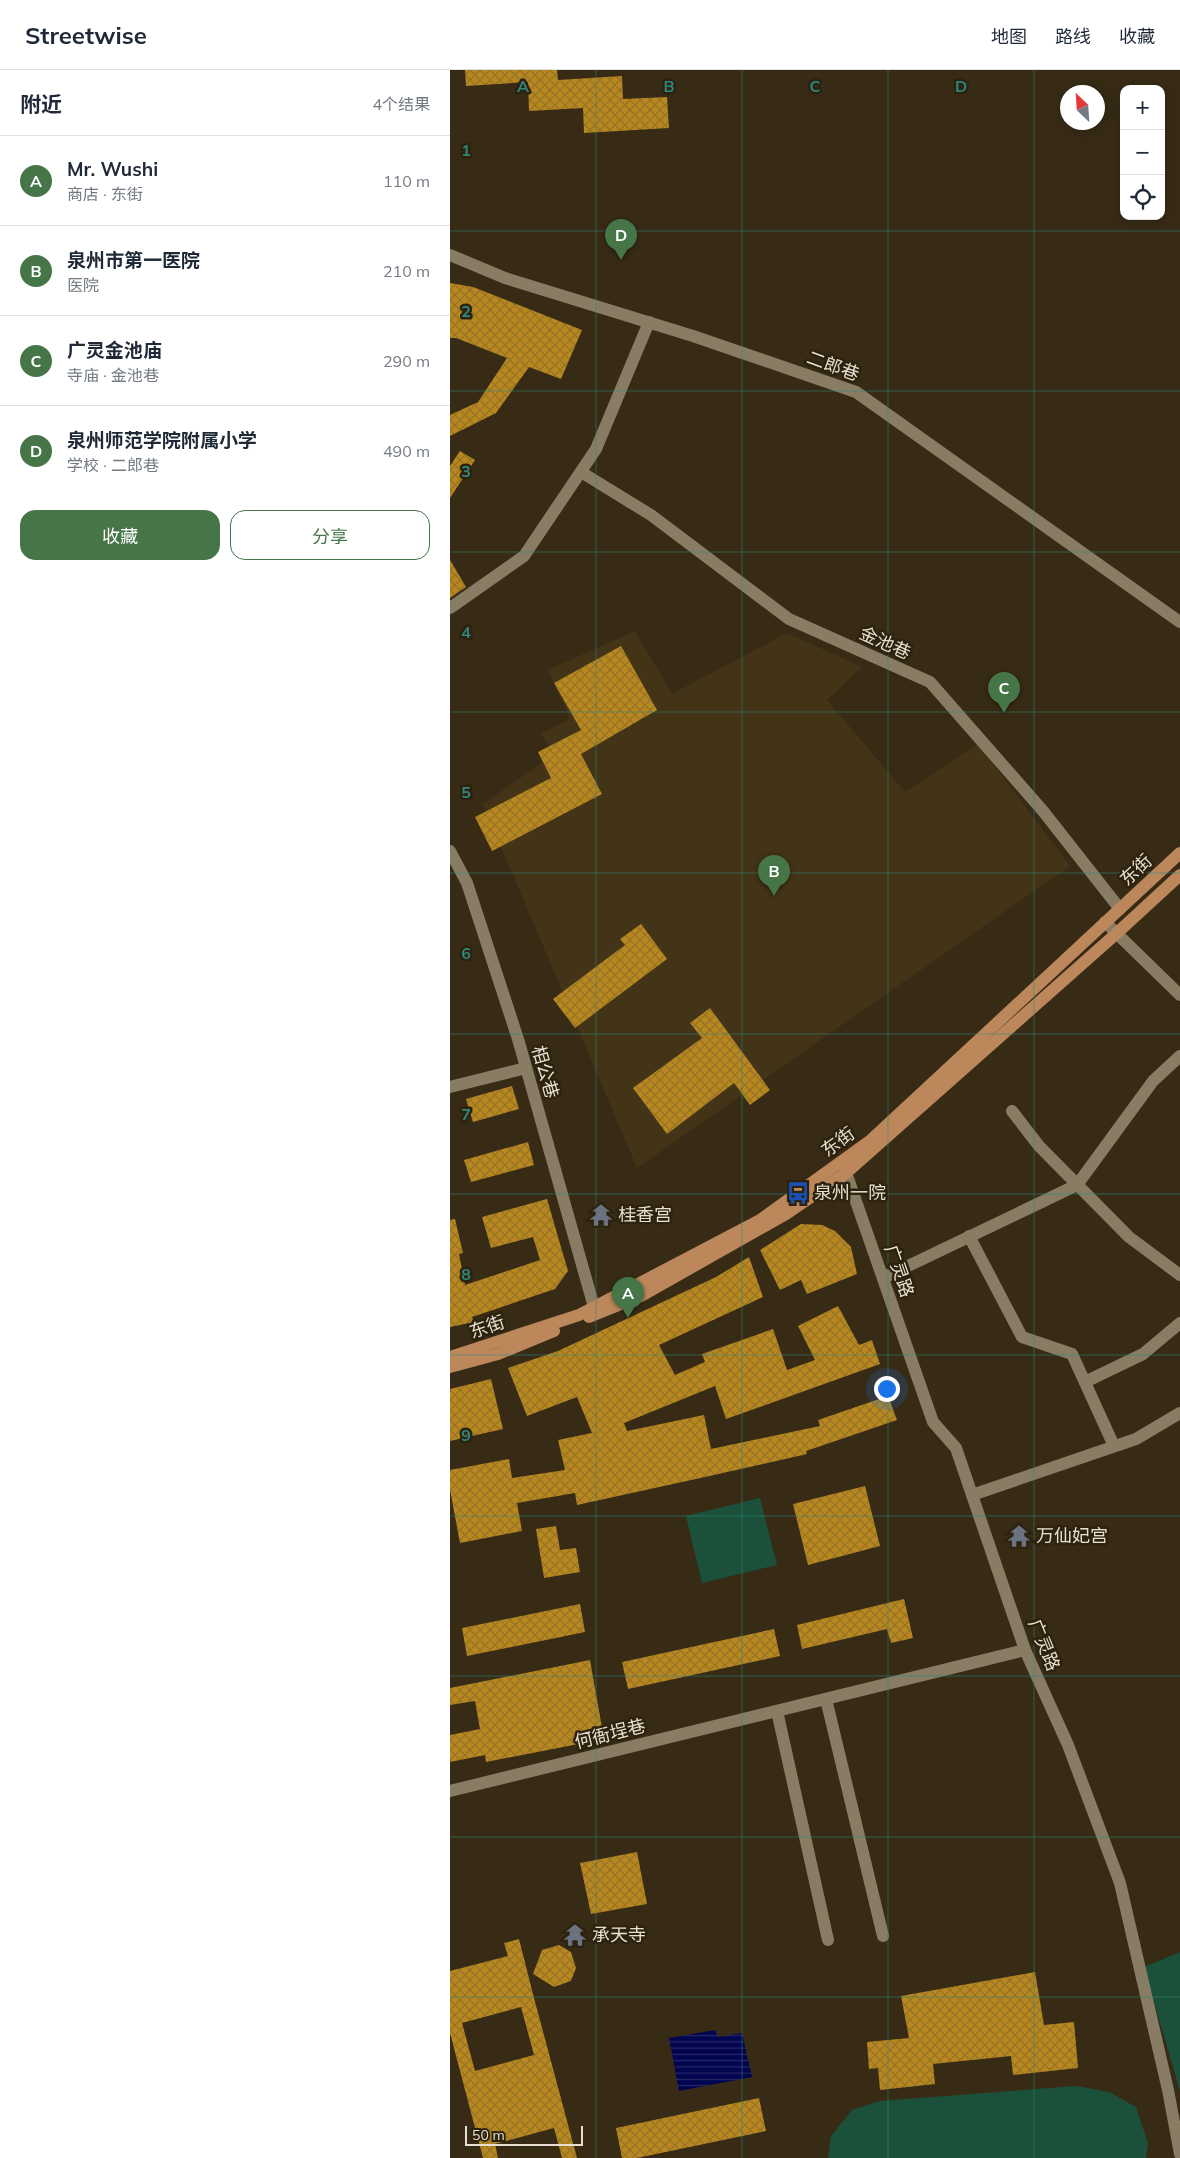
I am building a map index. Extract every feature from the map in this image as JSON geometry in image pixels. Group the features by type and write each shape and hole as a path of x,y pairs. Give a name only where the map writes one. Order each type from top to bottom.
{"main road":[{"name":"东街","path":"450,1357 579,1315 760,1220 844,1167 1180,853"},
{"name":"东街","path":"450,1366 498,1354 641,1296 786,1214 844,1167 1117,933 1180,874"}],"street":[{"name":"二郎巷","path":"450,255 505,278 649,322 856,392 1180,622"},
{"path":"450,608 524,556 596,449 649,322"},
{"name":"金池巷","path":"580,472 651,515 789,619 930,682 1043,812 1120,909"},
{"name":"相公巷","path":"450,851 467,883 518,1039 594,1307"},
{"path":"1105,922 1180,995"},
{"path":"883,1278 1077,1185 1152,1081 1180,1056"},
{"path":"450,1087 526,1068"},
{"path":"1012,1111 1039,1146 1128,1237 1180,1274"},
{"name":"广灵路","path":"844,1167 933,1422 956,1448 1025,1650 1068,1745 1120,1883 1168,2090 1180,2154"},
{"path":"969,1236 1022,1337 1072,1354 1114,1446"},
{"path":"1085,1382 1143,1354 1180,1323"},
{"path":"972,1495 1136,1439 1180,1413"},
{"name":"何衙埕巷","path":"450,1791 1025,1650"},
{"path":"826,1699 883,1936"},
{"path":"777,1711 828,1940"}],"shaded area":[{"path":"635,631 672,694 787,633 862,667 827,700 905,792 978,744 1070,866 637,1168 483,804 553,755 541,733 570,719 548,670"},
{"path":"715,2030 718,2037 742,2033 752,2077 679,2091 669,2038"}],"green space":[{"path":"760,1498 777,1565 702,1583 686,1516"},
{"path":"1180,1952 1180,2091 1144,1967"},
{"path":"1076,2086 1109,2092 1136,2107 1148,2143 1146,2158 828,2158 831,2136 852,2110 880,2101"}],"building":[{"path":"465,70 557,70 558,80 622,76 623,99 667,97 669,128 584,133 583,108 529,111 528,82 466,86"},
{"path":"450,283 473,287 582,330 561,379 529,367 496,413 450,436 450,415 478,402 507,358 456,338 450,338"},
{"path":"460,451 475,460 450,498 450,466"},
{"path":"450,560 466,587 450,598"},
{"path":"621,646 657,710 581,754 602,794 492,851 475,817 551,778 538,752 581,730 554,683"},
{"path":"641,924 667,959 575,1028 553,999 625,945 620,939"},
{"path":"710,1008 770,1090 750,1105 734,1083 667,1134 633,1088 702,1038 690,1023"},
{"path":"512,1086 519,1109 473,1122 466,1099"},
{"path":"528,1142 534,1165 471,1182 464,1160"},
{"path":"547,1199 568,1271 555,1289 472,1317 474,1322 450,1327 450,1220 455,1219 463,1253 459,1254 465,1285 540,1260 533,1237 491,1248 482,1217"},
{"path":"801,1224 822,1225 835,1231 851,1247 857,1274 807,1294 801,1280 780,1290 760,1250"},
{"path":"749,1257 763,1297 659,1345 675,1375 705,1362 702,1354 773,1329 787,1370 815,1360 798,1326 838,1306 859,1345 872,1340 880,1364 726,1419 715,1386 624,1423 627,1431 704,1415 711,1449 820,1426 818,1420 888,1396 897,1420 806,1451 807,1454 577,1505 575,1493 517,1503 522,1531 460,1543 450,1490 450,1470 509,1459 512,1478 565,1470 558,1440 592,1433 577,1397 527,1416 508,1368 558,1351 716,1277"},
{"path":"491,1379 503,1429 450,1441 450,1389"},
{"path":"865,1486 880,1546 808,1565 793,1504"},
{"path":"556,1526 560,1550 576,1548 580,1572 544,1578 536,1529"},
{"path":"904,1599 913,1638 891,1643 887,1629 802,1649 797,1625"},
{"path":"580,1604 585,1632 467,1656 462,1628"},
{"path":"774,1629 780,1656 628,1689 622,1662"},
{"path":"590,1660 604,1739 486,1762 485,1755 450,1762 450,1735 480,1729 475,1701 450,1705 450,1688"},
{"path":"637,1852 647,1904 591,1914 580,1863"},
{"path":"519,1939 577,2158 562,2158 554,2128 495,2144 498,2158 483,2158 450,2033 450,1971 508,1956 504,1943","holes":["521,2007 534,2055 475,2071 462,2023"]},
{"path":"559,1945 571,1952 576,1968 571,1981 554,1987 533,1974 542,1950"},
{"path":"1035,1972 1044,2025 1074,2022 1078,2068 1013,2075 1011,2056 933,2064 935,2084 880,2090 878,2068 869,2069 867,2042 909,2038 901,1996"},
{"path":"759,2098 766,2131 637,2158 622,2158 616,2128"}],"place":[{"name":"泉州师范学院附属小学","path":"621,260"},
{"name":"广灵金池庙","path":"1004,713"},
{"name":"泉州市第一医院","path":"774,896"},
{"name":"泉州一院","path":"798,1193"},
{"name":"桂香宫","path":"601,1215"},
{"name":"Mr. Wushi","path":"628,1318"},
{"name":"万仙妃宫","path":"1019,1536"},
{"name":"承天寺","path":"575,1935"}]}
